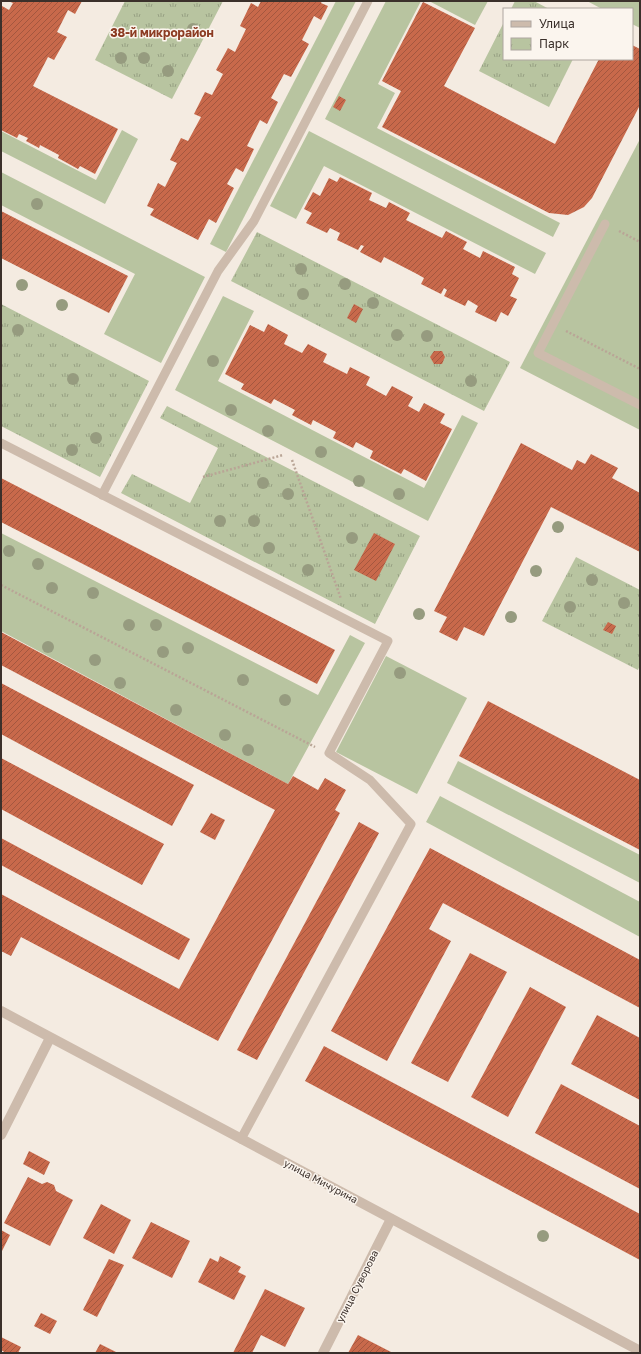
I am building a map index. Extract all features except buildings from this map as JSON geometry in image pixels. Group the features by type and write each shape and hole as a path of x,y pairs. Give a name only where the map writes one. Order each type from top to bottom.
{"street":[{"name":"улица Мичурина","path":"1,1011 640,1351"},
{"path":"1,1135 50,1038"},
{"name":"улица Суворова","path":"323,1353 391,1219"}],"lane":[{"path":"102,495 218,271 254,221 368,1"},
{"path":"606,224 538,353 640,405"},
{"path":"1,443 388,641 329,753 370,780 411,824 241,1139"}],"path":[{"path":"606,224 640,242"},
{"path":"553,324 640,368"},
{"path":"204,477 283,455"},
{"path":"292,460 349,622"},
{"path":"1,585 329,753"}],"green space":[{"path":"125,1 223,1 172,99 95,60"},
{"path":"336,1 356,1 226,252 210,244"},
{"path":"386,1 421,1 378,84 395,93 377,128 560,223 553,237 325,119"},
{"path":"429,1 488,1 475,25"},
{"path":"515,1 534,1 547,8 512,8"},
{"path":"587,1 640,1 640,28 633,24 633,8 600,8"},
{"path":"503,24 503,60 572,60 549,107 479,71"},
{"path":"122,130 138,139 105,204 1,151 1,131 96,180"},
{"path":"309,131 546,253 535,274 324,166 296,219 270,206"},
{"path":"640,139 640,430 520,368"},
{"path":"1,172 205,277 161,363 104,334 135,274 1,205"},
{"path":"257,232 510,362 484,411 231,281"},
{"path":"223,296 254,311 218,381 424,488 462,415 478,423 428,521 175,390"},
{"path":"1,304 149,381 100,477 1,426"},
{"path":"167,406 420,536 375,624 121,493 132,474 190,503 218,448 160,418"},
{"path":"1,533 318,695 350,635 365,643 288,784 1,631"},
{"path":"576,557 640,590 640,665 638,670 542,621"},
{"path":"386,656 467,698 417,794 336,752"},
{"path":"458,761 640,855 640,883 447,783"},
{"path":"440,796 640,902 640,937 426,822"}],"district":[{"name":"38-й микрорайон","path":"162,33"}]}
